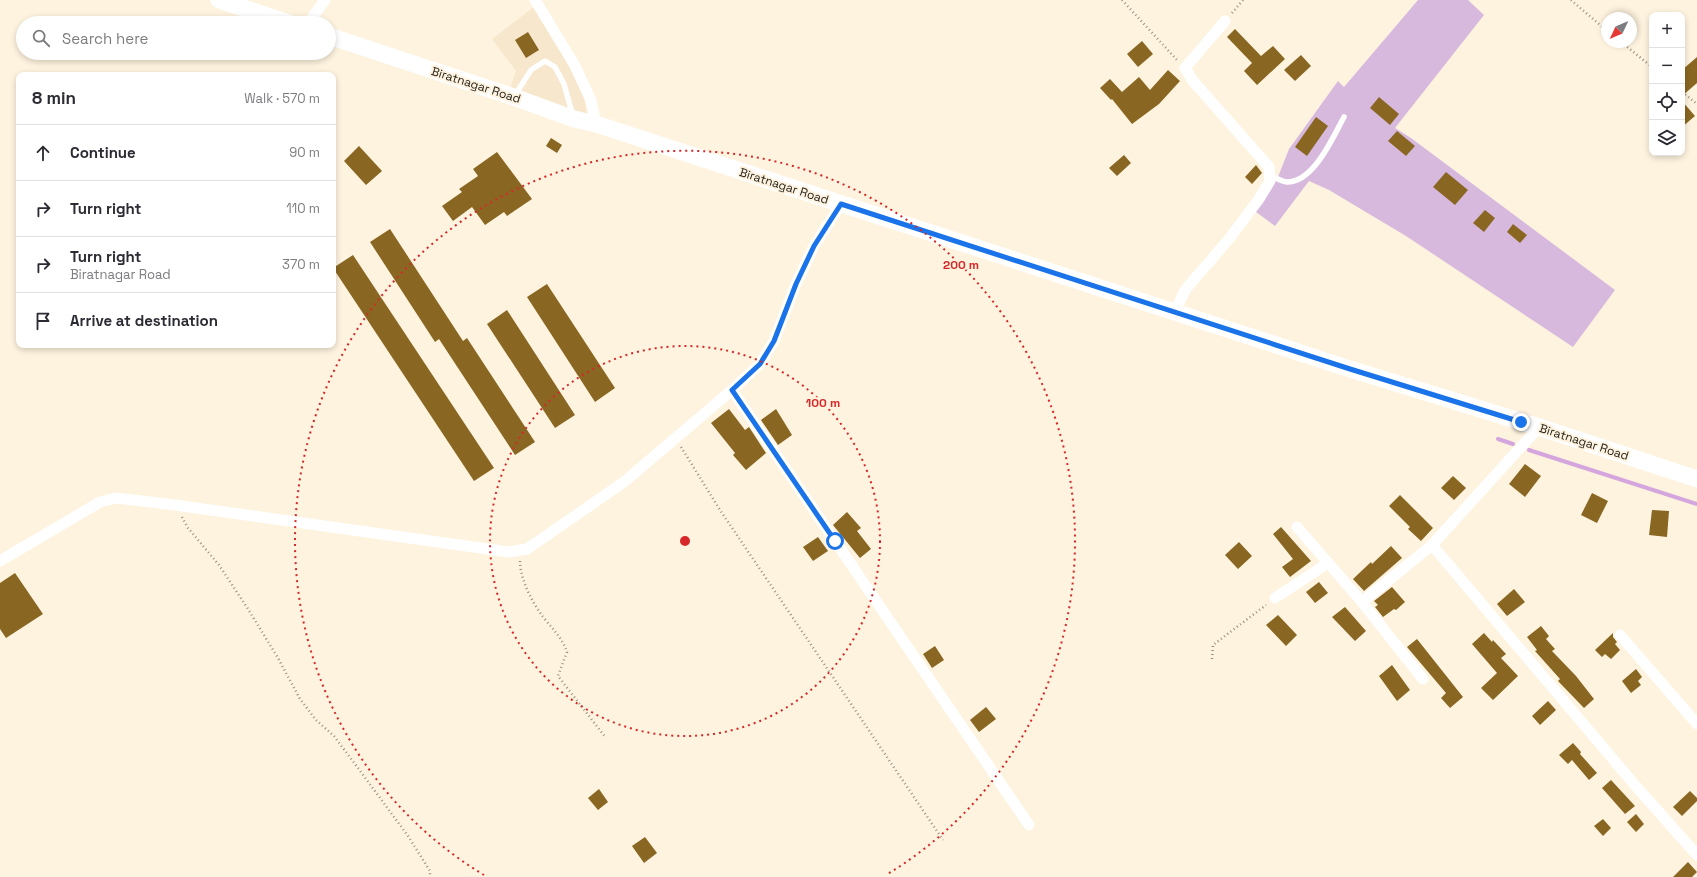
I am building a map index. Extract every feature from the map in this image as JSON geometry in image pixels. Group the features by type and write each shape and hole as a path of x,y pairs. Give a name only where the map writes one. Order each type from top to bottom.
{"main road":[{"path":"219,0 268,16"},
{"name":"Biratnagar Road","path":"336,38 514,97 574,119 596,124 1342,366 1538,427 1697,479"}],"street":[{"path":"313,16 325,0"},
{"path":"535,0 574,64 591,100 596,124"},
{"path":"1175,312 1185,290 1229,239 1259,199 1270,181 1269,167 1194,81 1185,68 1225,21"},
{"path":"0,561 100,502 116,498 509,552 527,549 624,482 732,390 760,364 774,341 796,284 811,252 841,204"},
{"path":"732,390 1029,825"},
{"path":"1362,602 1432,545 1538,427"},
{"path":"1297,527 1362,602 1423,679"},
{"path":"1432,545 1629,778 1697,854"},
{"path":"1275,598 1328,563"},
{"path":"1620,635 1697,724"}],"lane":[{"path":"514,97 531,70 545,61 555,67 564,84 574,119"},
{"path":"1270,176 1287,182 1300,179 1315,166 1344,117"}],"path":[{"path":"1122,0 1185,68"},
{"path":"1225,21 1243,0"},
{"path":"1571,0 1601,26"},
{"path":"1628,48 1649,65"},
{"path":"1685,94 1697,104"},
{"path":"675,438 693,463 720,510 943,840"},
{"path":"175,505 188,528 219,565 248,610 278,658 300,699 316,720 334,736 395,818 430,871 430,877"},
{"path":"520,550 520,568 528,590 542,615 563,641 567,652 558,676 606,738"},
{"path":"1212,660 1213,645 1275,598"}],"shaded area":[{"path":"1418,0 1468,0 1484,15 1395,128 1411,138 1615,290 1573,347 1406,236 1329,190 1309,181 1275,226 1252,209 1278,177 1289,149 1338,81 1344,87"},
{"path":"534,7 571,69 584,99 587,115 510,88 516,71 492,39"}],"building":[{"path":"1235,29 1261,56 1273,46 1285,59 1257,85 1244,71 1252,63 1227,37"},
{"path":"528,32 539,50 526,58 515,40"},
{"path":"1142,41 1153,54 1138,67 1127,54"},
{"path":"1301,55 1311,66 1295,81 1284,70"},
{"path":"1697,57 1697,83 1685,93 1685,84 1685,67"},
{"path":"1168,70 1180,81 1159,104 1132,124 1112,99 1111,100 1100,88 1110,79 1122,92 1139,77 1150,90"},
{"path":"1379,97 1399,114 1390,125 1370,108"},
{"path":"1685,104 1695,116 1685,124"},
{"path":"1316,117 1328,126 1307,156 1295,147"},
{"path":"1397,131 1415,146 1406,156 1388,141"},
{"path":"551,138 562,145 557,153 546,146"},
{"path":"359,146 382,171 366,185 344,161"},
{"path":"497,152 532,199 507,216 504,212 485,225 472,207 453,221 442,206 462,192 459,189 478,176 473,169"},
{"path":"1124,155 1131,163 1117,176 1109,168"},
{"path":"1256,165 1262,173 1252,184 1245,177"},
{"path":"1446,172 1468,190 1455,205 1433,187"},
{"path":"1485,210 1495,218 1484,232 1473,223"},
{"path":"1513,224 1527,235 1520,243 1507,232"},
{"path":"390,229 463,341 467,338 535,442 515,455 439,339 435,342 370,242"},
{"path":"353,255 494,468 474,481 336,273 336,266"},
{"path":"547,284 615,388 595,402 527,297"},
{"path":"507,310 575,415 555,428 487,324"},
{"path":"729,409 745,430 749,427 766,453 746,470 733,455 735,453 711,423"},
{"path":"776,409 792,435 778,445 761,420"},
{"path":"1525,464 1541,476 1525,497 1509,484"},
{"path":"1453,476 1466,488 1454,500 1441,488"},
{"path":"1592,493 1608,501 1597,523 1581,515"},
{"path":"1400,495 1433,528 1421,541 1408,529 1410,527 1389,506"},
{"path":"1652,510 1669,511 1667,537 1649,535"},
{"path":"847,512 861,528 857,531 871,549 860,558 833,525"},
{"path":"1281,527 1311,561 1290,577 1282,567 1293,559 1273,534"},
{"path":"818,537 828,551 813,561 803,547"},
{"path":"1239,542 1252,556 1238,569 1225,555"},
{"path":"1391,546 1402,558 1364,591 1353,579"},
{"path":"15,573 43,614 6,638 0,629 0,583"},
{"path":"1319,582 1328,593 1315,603 1306,592"},
{"path":"1392,587 1405,602 1396,610 1394,609 1383,617 1375,607 1378,605 1374,601"},
{"path":"1514,589 1525,602 1507,616 1497,604"},
{"path":"1345,607 1366,631 1355,641 1332,617"},
{"path":"1278,615 1297,635 1286,646 1266,625"},
{"path":"1541,626 1549,636 1546,639 1555,649 1552,651 1576,676 1594,699 1584,708 1558,681 1560,679 1535,651 1537,650 1527,637"},
{"path":"1484,633 1506,654 1501,658 1518,676 1493,700 1481,688 1497,673 1472,644"},
{"path":"1613,633 1613,637 1617,642 1615,644 1620,650 1611,659 1605,654 1602,657 1595,650"},
{"path":"1417,639 1463,697 1450,708 1441,698 1446,693 1407,647"},
{"path":"935,646 944,660 932,668 923,654"},
{"path":"1392,665 1410,690 1397,701 1379,676"},
{"path":"1636,669 1642,677 1638,681 1641,685 1631,693 1622,681"},
{"path":"1548,701 1556,710 1540,725 1532,716"},
{"path":"986,707 996,719 979,732 970,720"},
{"path":"1573,743 1581,752 1580,754 1597,773 1589,780 1572,760 1568,764 1559,755"},
{"path":"1611,780 1635,806 1625,814 1602,788"},
{"path":"599,789 608,802 598,810 588,798"},
{"path":"1690,791 1697,798 1697,801 1682,816 1673,807"},
{"path":"1636,814 1644,824 1636,832 1627,822"},
{"path":"1603,819 1611,828 1603,836 1594,826"},
{"path":"645,837 657,853 644,863 632,846"},
{"path":"1688,862 1697,872 1692,877 1673,877"}],"waterway":[{"path":"1498,439 1513,444"},
{"path":"1529,450 1697,504"}],"route":[{"path":"835,541 732,390 760,364 774,341 796,284 814,246 841,204 1350,369 1521,422"}]}
